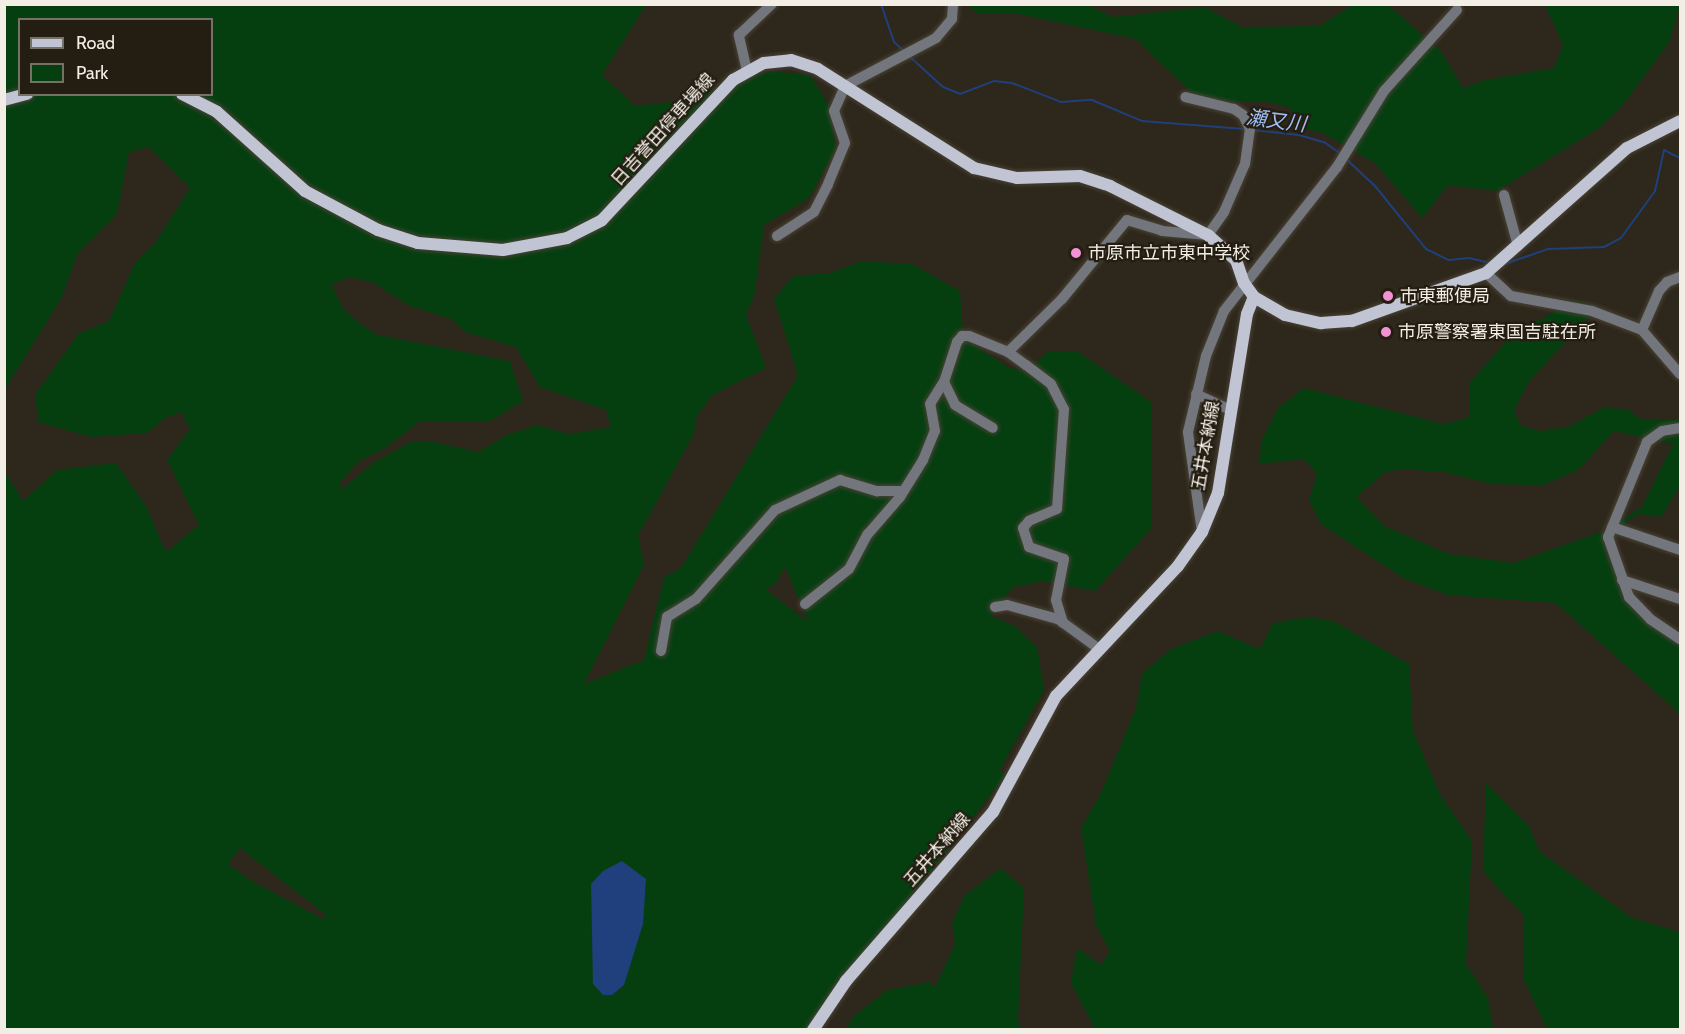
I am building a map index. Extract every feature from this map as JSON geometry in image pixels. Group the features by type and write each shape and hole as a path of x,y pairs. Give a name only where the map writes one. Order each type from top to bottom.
{"main road":[{"name":"日吉誉田停車場線","path":"187,96 208,105 225,118 305,191 378,231 418,243 503,250 567,238 602,220 647,176 724,88 747,71 764,63 790,60 818,69 974,168 1017,178 1080,176 1110,186 1208,235 1241,267 1244,283 1254,297"},
{"path":"4,100 19,96"},
{"path":"1254,297 1296,319 1336,323 1377,313 1486,273 1627,148 1680,121"},
{"name":"五井本納線","path":"813,1029 846,981 993,812 1056,696 1178,566 1202,532 1218,493 1247,314 1254,297"}],"street":[{"path":"747,71 739,35 772,4"},
{"path":"777,236 814,212 828,184 845,143 834,111 845,86 936,38 952,19 953,4"},
{"path":"1202,532 1188,454 1188,432 1196,394 1216,329 1244,283 1274,250 1337,166 1384,91 1457,10"},
{"path":"1008,352 1062,299 1127,220 1162,231 1208,235 1235,192 1250,145 1250,129 1244,115 1234,109 1185,97"},
{"path":"1504,195 1518,246"},
{"path":"1486,273 1511,296 1592,311 1642,330 1680,374"},
{"path":"1642,330 1659,291 1667,282 1680,277"},
{"path":"804,604 849,568 868,534 902,491 932,443 934,431 928,410 944,382 962,336 1008,352 1051,384 1064,409 1057,509 1029,521 1023,528 1029,547 1064,559 1056,600 1063,623"},
{"path":"944,382 955,405 993,428"},
{"path":"1196,394 1231,410"},
{"path":"1680,428 1662,430 1647,442 1608,537 1629,597 1650,619 1680,639"},
{"path":"661,651 667,617 696,599 775,510 840,480 877,490 902,491"},
{"path":"1612,527 1680,550"},
{"path":"1622,580 1680,599"},
{"path":"995,607 1007,605 1063,623 1099,649"}],"green space":[{"path":"5,5 646,5 602,75 635,106 679,101 770,71 810,75 829,105 836,149 809,198 764,225 754,297 746,315 766,368 712,395 697,416 694,433 638,536 644,565 584,684 644,660 664,577 681,568 798,375 774,299 793,276 831,273 861,261 912,264 960,291 963,338 1008,367 1027,372 1047,352 1077,351 1151,402 1152,528 1095,591 1043,581 1013,587 991,616 1015,626 1037,647 1044,690 999,771 1007,774 808,1028 811,1029 5,1029 5,472 23,501 57,470 116,463 146,506 166,552 199,525 167,460 190,429 181,412 165,418 147,433 91,437 38,422 35,395 78,334 109,321 135,263 155,243 190,188 149,147 129,152 117,214 78,253 61,299 5,389","holes":["349,277 372,282 410,306 451,319 465,332 516,347 540,387 606,410 611,427 569,434 537,425 507,435 478,452 430,441 411,442 376,461 342,489 340,482 360,460 384,449 420,421 490,421 523,401 510,361 378,335 362,325 344,310 331,285","785,566 808,622 766,590 776,583","240,848 326,915 323,919 252,881 228,864"]},
{"path":"969,5 1087,5 1114,17 1204,7 1242,27 1319,26 1353,5 1388,5 1440,50 1463,88 1485,80 1554,68 1563,45 1545,5 1680,5 1669,43 1621,107 1599,128 1497,191 1448,185 1422,218 1375,163 1323,133 1291,126 1291,108 1265,101 1200,101 1136,39 1014,13 976,13"},
{"path":"1576,300 1598,308 1530,380 1514,410 1520,425 1540,431 1568,427 1603,408 1628,409 1641,420 1680,419 1679,488 1661,517 1640,514 1629,519 1606,554 1641,615 1680,647 1680,714 1556,603 1448,595 1403,578 1321,524 1309,500 1317,474 1304,459 1259,464 1262,440 1278,408 1304,388 1443,424 1470,417 1470,382 1512,335","holes":["1614,431 1673,444 1642,507 1603,531 1514,563 1449,554 1384,526 1357,497 1385,472 1402,469 1443,472 1492,484 1543,485 1578,470"]},
{"path":"1309,617 1333,621 1409,664 1413,731 1441,796 1472,841 1466,964 1488,998 1493,1029 1095,1029 1071,983 1077,948 1101,965 1110,951 1096,926 1081,828 1101,793 1136,708 1142,674 1171,649 1218,631 1260,649 1273,623"},
{"path":"1486,783 1529,826 1539,851 1632,918 1680,932 1680,1029 1547,1029 1523,978 1524,916 1483,872"},
{"path":"1001,868 1024,889 1018,1019 1021,1029 846,1029 853,1017 887,990 929,982 935,987 955,944 952,924 964,896"}],"water":[{"path":"622,861 646,879 643,924 624,985 612,995 603,995 593,984 591,884 603,871"}],"waterway":[{"name":"瀬又川","path":"881,4 894,42 904,51"},
{"name":"瀬又川","path":"908,55 943,87 960,94 994,81 1012,83 1061,102 1092,100 1142,121 1244,129"},
{"name":"瀬又川","path":"1253,130 1299,135 1324,142 1341,154"},
{"name":"瀬又川","path":"1502,265 1548,249 1604,247 1621,238 1655,191 1664,150 1680,158"},
{"name":"瀬又川","path":"1345,158 1375,186 1426,249 1449,260 1469,258 1490,263"}],"place":[{"name":"市原市立市東中学校","path":"1076,253"},
{"name":"市東郵便局","path":"1388,296"},
{"name":"市原警察署東国吉駐在所","path":"1386,332"}]}
